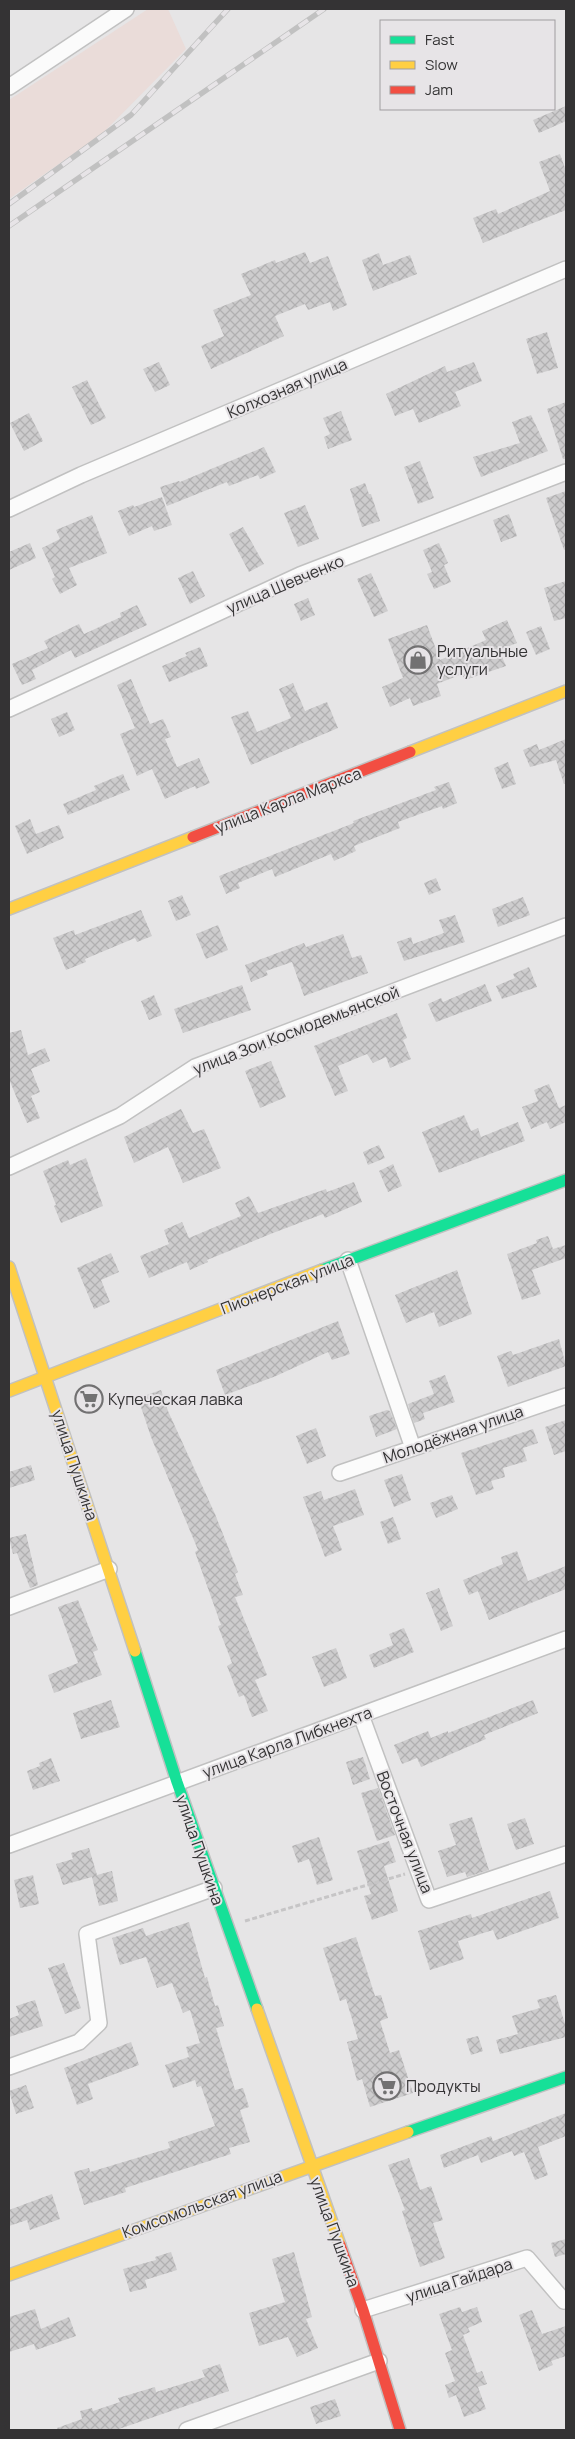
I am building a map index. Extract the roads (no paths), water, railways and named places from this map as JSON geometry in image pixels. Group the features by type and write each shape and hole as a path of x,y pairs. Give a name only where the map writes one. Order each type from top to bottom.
{"street":[{"path":"9,87 126,9"},
{"name":"Колхозная улица","path":"9,509 81,475 566,269"},
{"name":"улица Шевченко","path":"9,709 300,575 566,472"},
{"name":"улица Карла Маркса","path":"9,909 566,691"},
{"name":"улица Зои Космодемьянской","path":"9,1167 120,1116 195,1067 566,926"},
{"name":"Пионерская улица","path":"9,1391 348,1260 566,1180"},
{"path":"348,1260 413,1448"},
{"name":"улица Пушкина","path":"9,1267 177,1782 363,2310 400,2430"},
{"name":"Молодёжная улица","path":"340,1473 566,1396"},
{"path":"9,1608 109,1569"},
{"name":"улица Карла Либкнехта","path":"9,1845 566,1639"},
{"name":"Восточная улица","path":"361,1715 429,1900 566,1854"},
{"path":"9,2067 79,2042 99,2023 87,1934 214,1888"},
{"name":"Комсомольская улица","path":"9,2274 311,2165 566,2077"},
{"name":"улица Гайдара","path":"363,2310 527,2258 564,2301 566,2300"},
{"path":"188,2430 379,2361"}],"railway":[{"path":"9,204 131,115 228,9"},
{"path":"9,226 324,9"}],"place":[{"name":"Ритуальные услуги","path":"418,660"},
{"name":"Купеческая лавка","path":"89,1399"},
{"name":"Продукты","path":"387,2086"}]}
